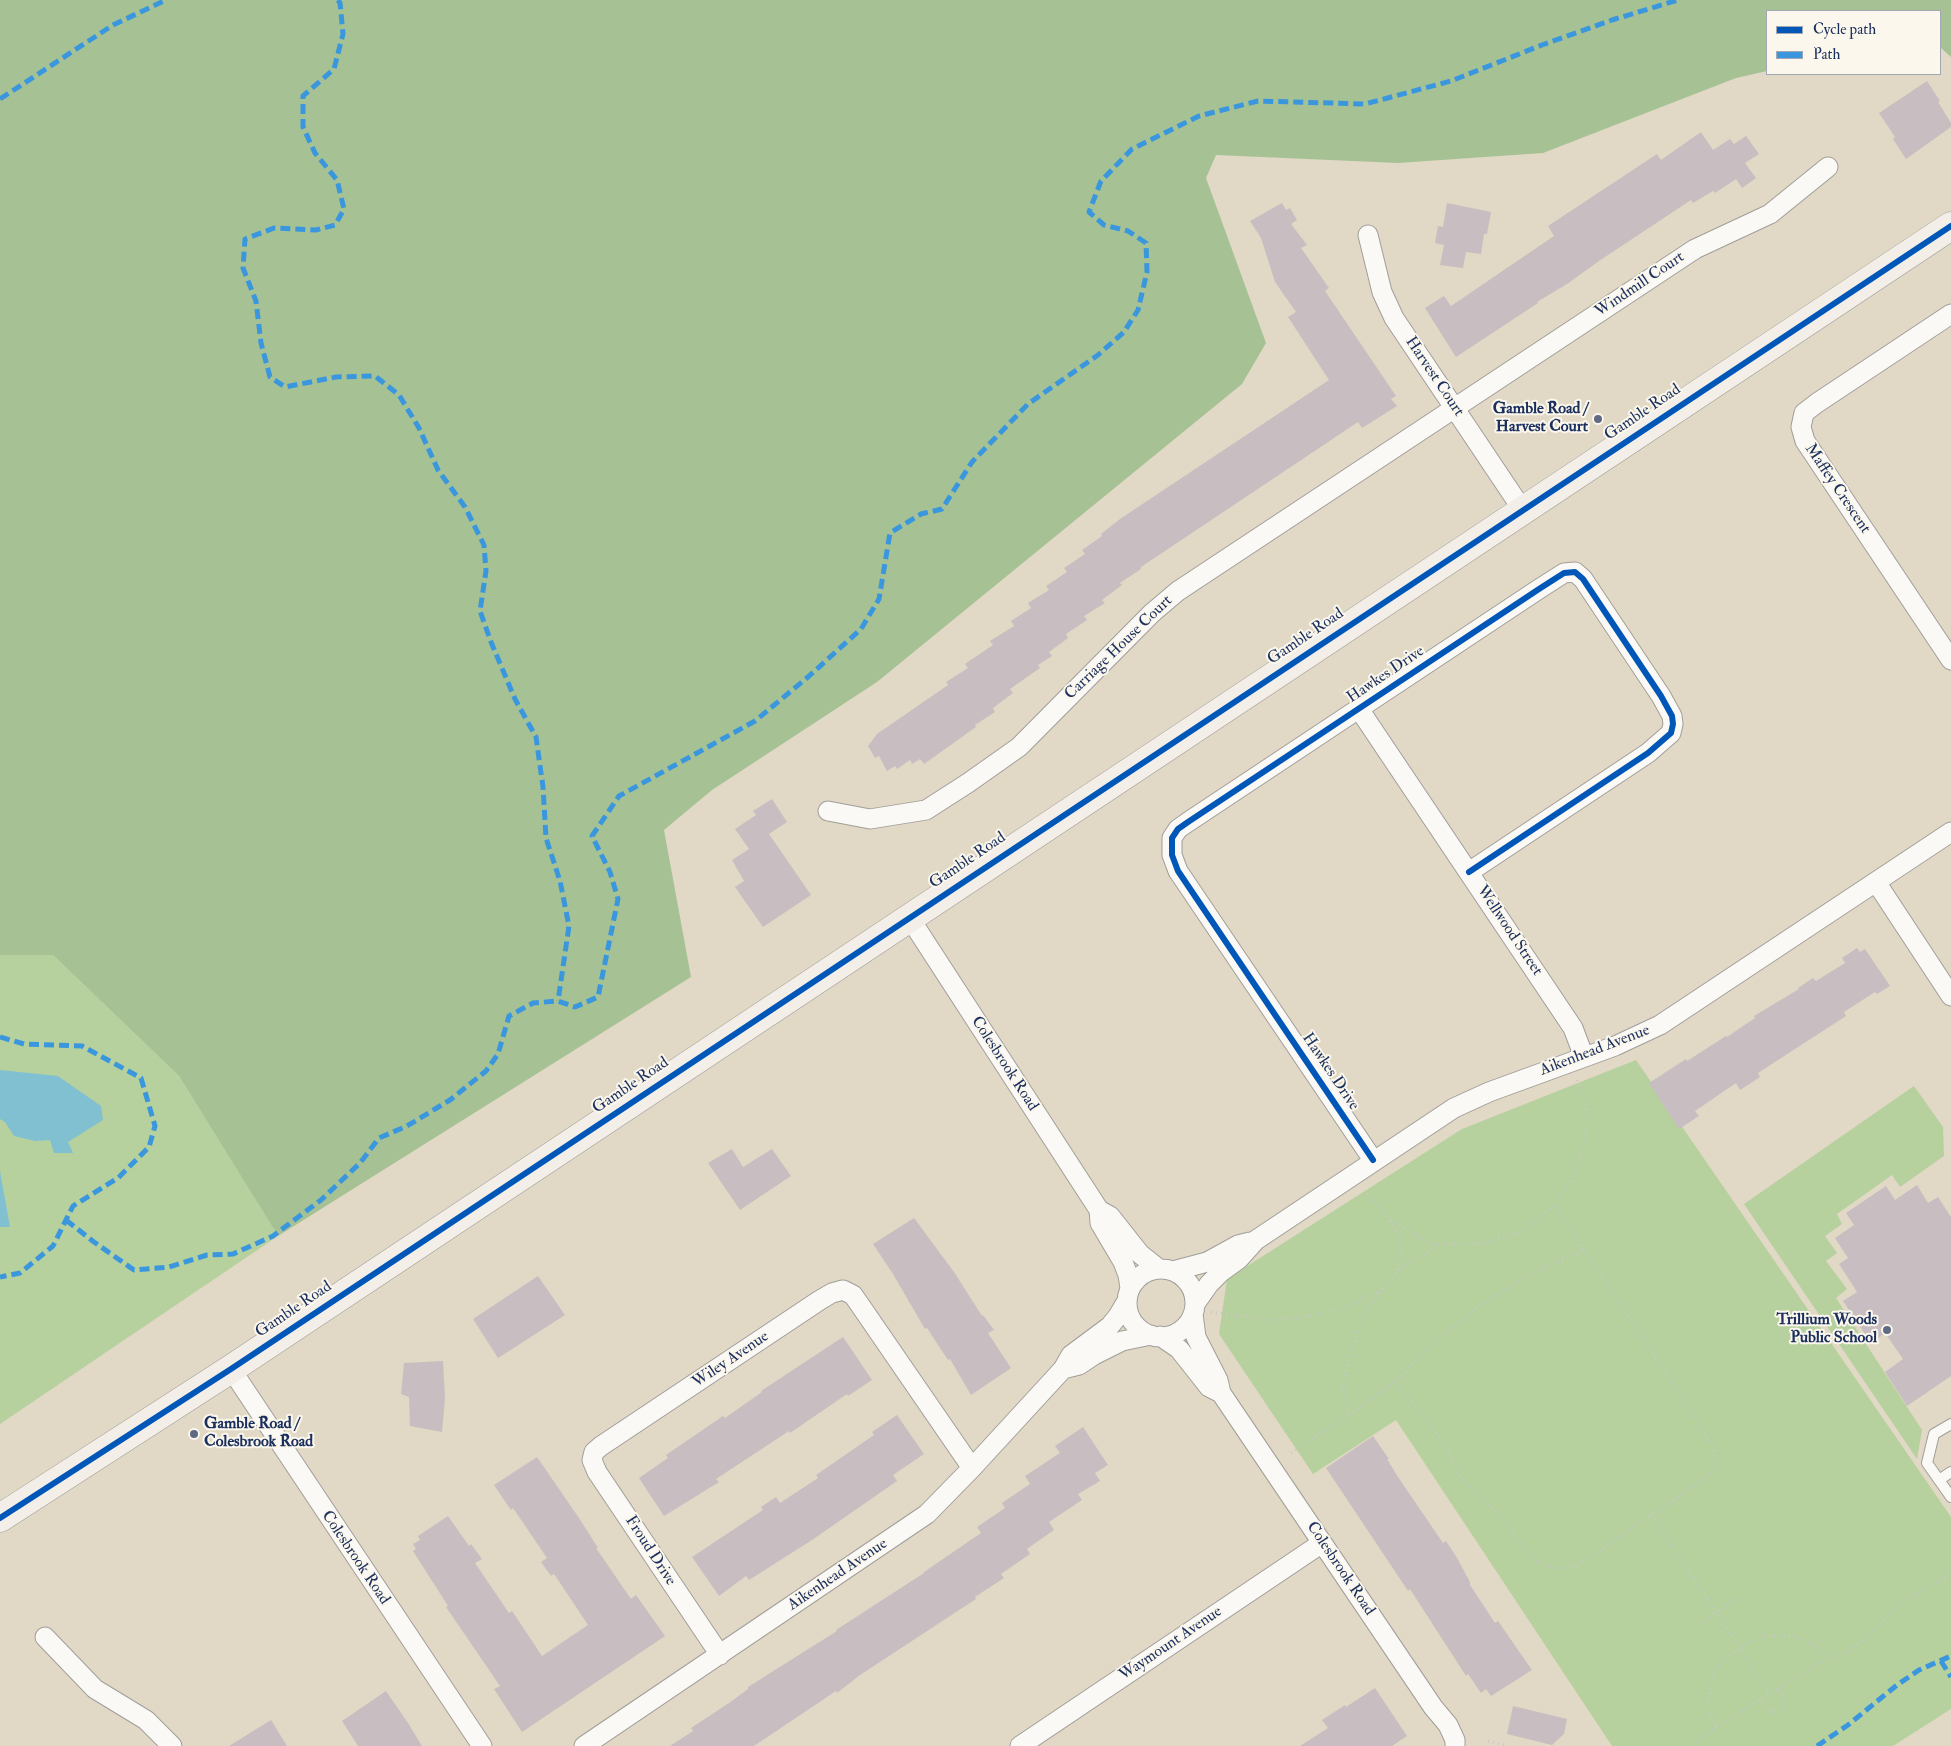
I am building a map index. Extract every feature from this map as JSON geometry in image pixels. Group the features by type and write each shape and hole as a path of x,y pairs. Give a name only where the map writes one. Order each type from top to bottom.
{"main road":[{"name":"Gamble Road","path":"0,1518 231,1369 1522,509 1951,226"}],"street":[{"name":"Windmill Court","path":"1454,409 1695,249 1770,214 1828,167"},
{"name":"Harvest Court","path":"1368,235 1382,292 1390,309 1454,409 1522,509"},
{"name":"Maffey Crescent","path":"1951,314 1817,403 1804,413 1801,426 1805,441 1951,660"},
{"name":"Carriage House Court","path":"828,812 870,819 926,810 968,783 1019,747 1152,614 1178,591 1454,409"},
{"name":"Hawkes Drive","path":"1374,1160 1178,871 1172,855 1172,838 1178,829 1564,573 1575,572 1582,579 1665,702 1672,716 1671,733 1648,753 1469,872"},
{"name":"Wellwood Street","path":"1359,709 1573,1028 1584,1057"},
{"name":"Aikenhead Avenue","path":"1199,1310 1215,1278 1239,1259 1256,1240 1454,1108 1471,1099 1643,1035 1951,832"},
{"path":"1876,882 1951,996"},
{"name":"Colesbrook Road","path":"909,917 1099,1210 1110,1216 1140,1254 1166,1270"},
{"name":"Colesbrook Road","path":"1099,1210 1100,1223 1123,1262 1128,1275 1128,1294"},
{"name":"Aikenhead Avenue","path":"1166,1270 1207,1262 1238,1245 1256,1240"},
{"path":"1152,1270 1166,1270 1183,1277 1190,1285 1199,1310 1181,1330 1171,1335 1155,1336 1140,1330 1132,1321 1128,1312 1128,1294 1142,1274 1152,1270"},
{"name":"Wiley Avenue","path":"600,1446 832,1293 843,1290 853,1294 972,1468"},
{"name":"Aikenhead Avenue","path":"584,1746 912,1526 942,1500 972,1468 1063,1369 1071,1354 1110,1326 1118,1316 1128,1294"},
{"name":"Colesbrook Road","path":"1199,1310 1194,1332 1218,1380 1221,1393 1433,1707 1448,1725 1455,1740 1455,1746"},
{"name":"Colesbrook Road","path":"1155,1336 1175,1345 1209,1387 1221,1393"},
{"name":"Aikenhead Avenue","path":"1063,1369 1079,1365 1122,1341 1155,1336"},
{"name":"Colesbrook Road","path":"231,1369 482,1746"},
{"name":"Froud Drive","path":"600,1446 594,1452 592,1460 597,1472 720,1655"},
{"name":"Waymount Avenue","path":"1020,1746 1322,1543"},
{"path":"44,1637 95,1689 146,1720 172,1746"}],"lane":[{"path":"1951,1424 1934,1434 1927,1463 1951,1497"},
{"path":"1939,1480 1951,1472"}],"path":[{"path":"1391,1221 1431,1244 1476,1244 1518,1232 1555,1205 1576,1172 1586,1136 1587,1108 1576,1076"},
{"path":"1367,1194 1391,1221 1401,1244 1398,1272"},
{"path":"1395,1382 1424,1416 1447,1448 1460,1477 1502,1517 1532,1559 1553,1569 1575,1567 1703,1480 1717,1465 1713,1446 1555,1205"},
{"path":"1349,1416 1343,1388 1349,1358 1361,1321 1380,1291 1403,1266 1441,1244"},
{"path":"1291,1453 1349,1416 1395,1382 1443,1334 1486,1301 1532,1274 1583,1250"},
{"path":"1199,1310 1272,1320 1310,1316 1343,1308 1380,1291"},
{"path":"1652,1515 1770,1694"},
{"path":"1693,1746 1716,1727 1826,1659 1851,1651 1873,1632 1900,1602 1947,1576 1951,1569"},
{"path":"1697,1625 1718,1613 1738,1598"},
{"path":"1716,1727 1708,1707 1711,1682 1717,1666 1739,1648 1763,1636 1792,1636 1817,1647 1826,1659"},
{"path":"1760,1699 1770,1711 1781,1711 1785,1706 1778,1688"},
{"path":"1488,1741 1507,1746"}],"green space":[{"path":"0,0 1951,0 1951,57 1941,48 1941,10 1766,10 1766,71 1736,78 1543,153 1398,163 1216,155 1206,178 1266,343 1242,384 877,682 712,790 664,830 691,977 278,1236 179,1076 53,955 0,955"},
{"path":"0,955 53,955 179,1076 278,1236 0,1424"},
{"path":"1636,1060 1951,1517 1951,1709 1893,1746 1612,1746 1396,1420 1313,1474 1219,1334 1227,1279 1462,1129"},
{"path":"1914,1086 1943,1127 1944,1156 1900,1187 1892,1175 1837,1214 1842,1224 1825,1236 1837,1253 1826,1261 1847,1289 1836,1298 1922,1430 1917,1459 1744,1204"}],"water":[{"path":"0,1070 58,1076 101,1106 103,1120 68,1142 73,1153 54,1153 50,1140 35,1141 14,1136 5,1122 0,1119"},
{"path":"0,1171 10,1227 0,1227"}],"building":[{"path":"1927,81 1940,101 1938,102 1951,123 1951,127 1906,159 1893,139 1895,137 1879,113"},
{"path":"1701,132 1713,150 1730,139 1734,144 1746,136 1759,154 1745,163 1756,178 1742,188 1736,179 1715,193 1713,191 1693,203 1691,200 1456,357 1425,308 1444,296 1451,306 1554,236 1548,226 1657,154 1661,160"},
{"path":"1282,203 1286,210 1290,208 1297,220 1291,224 1307,245 1301,248 1329,288 1325,291 1396,396 1391,399 1397,406 1362,428 1358,422 1141,567 1141,569 1120,583 1122,585 1102,600 1105,603 1084,616 1087,620 1066,634 1068,638 1049,652 1052,656 1038,665 1040,668 1010,689 1013,693 993,708 995,712 924,764 920,759 912,764 910,760 897,769 895,766 887,771 879,756 875,758 868,746 877,734 948,685 946,682 968,668 965,664 993,645 990,641 1014,626 1011,621 1031,608 1028,603 1049,590 1046,586 1067,572 1064,568 1085,554 1082,550 1102,536 1101,534 1120,519 1329,380 1288,317 1296,312 1275,282 1261,238 1250,221"},
{"path":"1447,203 1491,212 1487,234 1484,234 1481,254 1466,252 1463,268 1440,265 1444,245 1435,243 1438,226 1443,227"},
{"path":"772,799 787,822 769,834 811,895 763,927 735,887 744,881 732,860 749,849 735,829 756,815 753,811"},
{"path":"1857,948 1860,952 1865,949 1890,986 1877,994 1875,992 1844,1012 1846,1016 1758,1073 1760,1077 1740,1090 1736,1083 1695,1111 1699,1116 1679,1129 1649,1083 1686,1059 1687,1061 1727,1037 1755,1018 1754,1016 1799,989 1813,978 1816,981 1845,963 1842,958"},
{"path":"732,1149 743,1167 772,1149 791,1176 740,1210 708,1163"},
{"name":"Trillium Woods Public School","path":"1917,1185 1928,1203 1938,1197 1951,1217 1951,1376 1907,1406 1885,1372 1903,1359 1885,1333 1871,1343 1843,1301 1857,1292 1839,1264 1848,1258 1835,1238 1854,1225 1846,1213 1886,1186 1895,1200"},
{"path":"914,1218 954,1272 982,1316 994,1330 988,1333 1011,1368 971,1395 950,1359 948,1360 927,1328 925,1329 873,1244"},
{"path":"538,1276 565,1315 498,1358 473,1319"},
{"path":"843,1337 872,1380 848,1396 847,1394 790,1433 789,1431 716,1479 719,1482 664,1516 639,1478 668,1458 666,1455 723,1416 725,1418 761,1391"},
{"path":"443,1361 445,1398 442,1432 410,1426 409,1397 401,1394 404,1363"},
{"path":"897,1415 924,1454 893,1475 897,1481 812,1540 749,1580 746,1576 719,1596 692,1557 763,1510 761,1507 776,1497 780,1503 818,1478 816,1475 874,1435 872,1432"},
{"path":"1083,1427 1108,1465 1095,1473 1100,1481 1078,1494 1082,1500 1049,1522 1054,1530 1027,1549 1030,1554 1001,1574 1004,1578 975,1597 976,1599 860,1675 837,1693 836,1691 754,1746 670,1746 693,1731 691,1728 729,1703 748,1689 748,1687 837,1631 981,1533 977,1527 1005,1508 1002,1503 1030,1484 1025,1476 1060,1453 1055,1446"},
{"path":"1373,1436 1389,1459 1387,1459 1398,1477 1443,1543 1446,1541 1457,1558 1470,1585 1495,1623 1498,1621 1532,1670 1491,1696 1486,1689 1481,1693 1468,1674 1466,1676 1410,1589 1408,1591 1326,1468"},
{"path":"537,1457 631,1599 636,1595 665,1636 522,1732 494,1689 500,1686 446,1607 448,1606 413,1551 416,1549 413,1544 420,1540 418,1536 448,1516 469,1546 471,1544 482,1559 475,1563 509,1613 512,1611 542,1656 588,1625 554,1574 551,1576 541,1562 547,1558 513,1508 511,1510 494,1485"},
{"path":"1375,1688 1407,1736 1392,1746 1300,1746 1328,1728 1322,1720"},
{"path":"386,1691 422,1746 358,1746 342,1721"},
{"path":"1513,1706 1567,1719 1564,1734 1552,1745 1507,1734"},
{"path":"271,1720 287,1746 229,1746"}],"marked path":[{"path":"0,99 113,25 166,0"},
{"path":"338,0 340,3 343,34 334,69 303,96 303,127 315,153 337,180 344,209 335,225 316,230 274,228 245,239 243,268 256,301 261,343 270,377 285,387 336,377 375,376 399,395 419,428 438,470 465,507 484,545 486,571 480,611 515,699 536,737 543,787 546,838 560,881 569,926 558,1001"},
{"path":"66,1220 134,1270 169,1267 207,1255 233,1254 273,1236 321,1200 360,1163 379,1138 407,1126 450,1100 486,1071 498,1054 509,1016 533,1003 558,1001 575,1007 598,997 618,899 610,872 592,836 619,796 755,721 808,677 861,629 879,599 890,533 921,514 942,509 972,462 1028,404 1098,355 1124,332 1138,310 1147,272 1146,243 1128,231 1104,225 1089,212 1101,181 1132,149 1199,116 1258,101 1365,104 1451,81 1612,20 1678,0"},
{"path":"0,1037 24,1044 82,1046 141,1078 155,1126 149,1147 118,1178 73,1206 53,1246 20,1273 0,1277"},
{"path":"1817,1746 1848,1725 1897,1685 1919,1670 1951,1656"},
{"path":"1941,1661 1951,1677"}],"cycle path":[{"path":"0,1518 231,1369 1951,226"},
{"path":"1373,1160 1178,871 1172,855 1172,838 1178,829 1188,822 1539,589 1564,573 1575,572 1583,579 1661,696 1672,716 1671,733 1648,753 1469,872"}],"place":[{"name":"Gamble Road / Harvest Court","path":"1598,419"},
{"name":"Trillium Woods Public School","path":"1887,1330"},
{"name":"Gamble Road / Colesbrook Road","path":"194,1434"}]}
